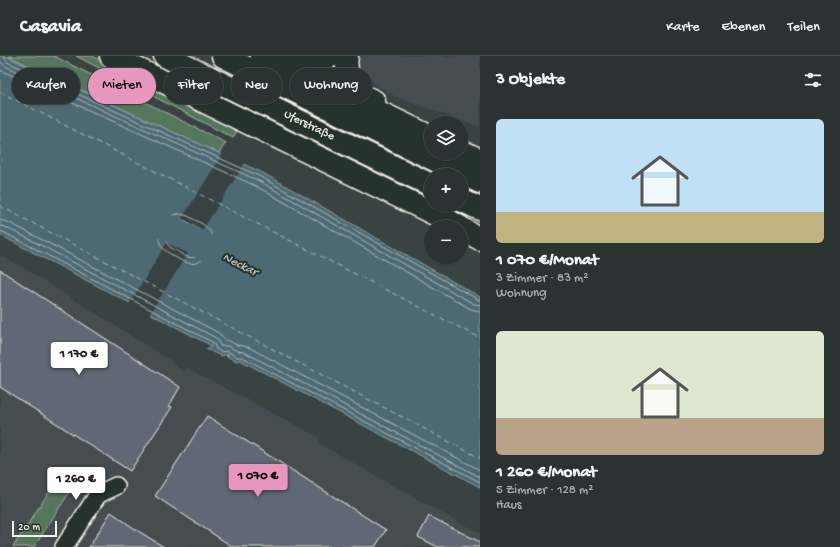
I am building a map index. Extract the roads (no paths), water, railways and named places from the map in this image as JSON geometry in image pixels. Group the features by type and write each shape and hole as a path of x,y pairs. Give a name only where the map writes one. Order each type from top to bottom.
{"highway":[{"path":"111,56 446,220"},
{"name":"Uferstraße","path":"165,56 424,182"},
{"name":"Uferstraße","path":"224,56 480,182"},
{"path":"270,60 304,67 317,65 330,56"},
{"path":"347,56 348,76 353,85 360,93 379,104 403,124"},
{"path":"270,60 424,134"},
{"path":"468,154 480,160"},
{"path":"468,203 480,209"},
{"path":"468,232 480,239"}],"street":[{"path":"64,547 97,496 116,486"}],"water":[{"path":"0,56 5,56 31,68 12,68 12,104 80,104 80,90 88,94 88,104 111,104 263,173 480,297 480,487 240,360 237,361 226,356 229,355 228,354 221,356 206,349 212,346 0,235","holes":["181,229 197,239 193,248 190,249 175,239 173,231"]}],"waterway":[{"name":"Neckar","path":"140,214 229,259"}]}
